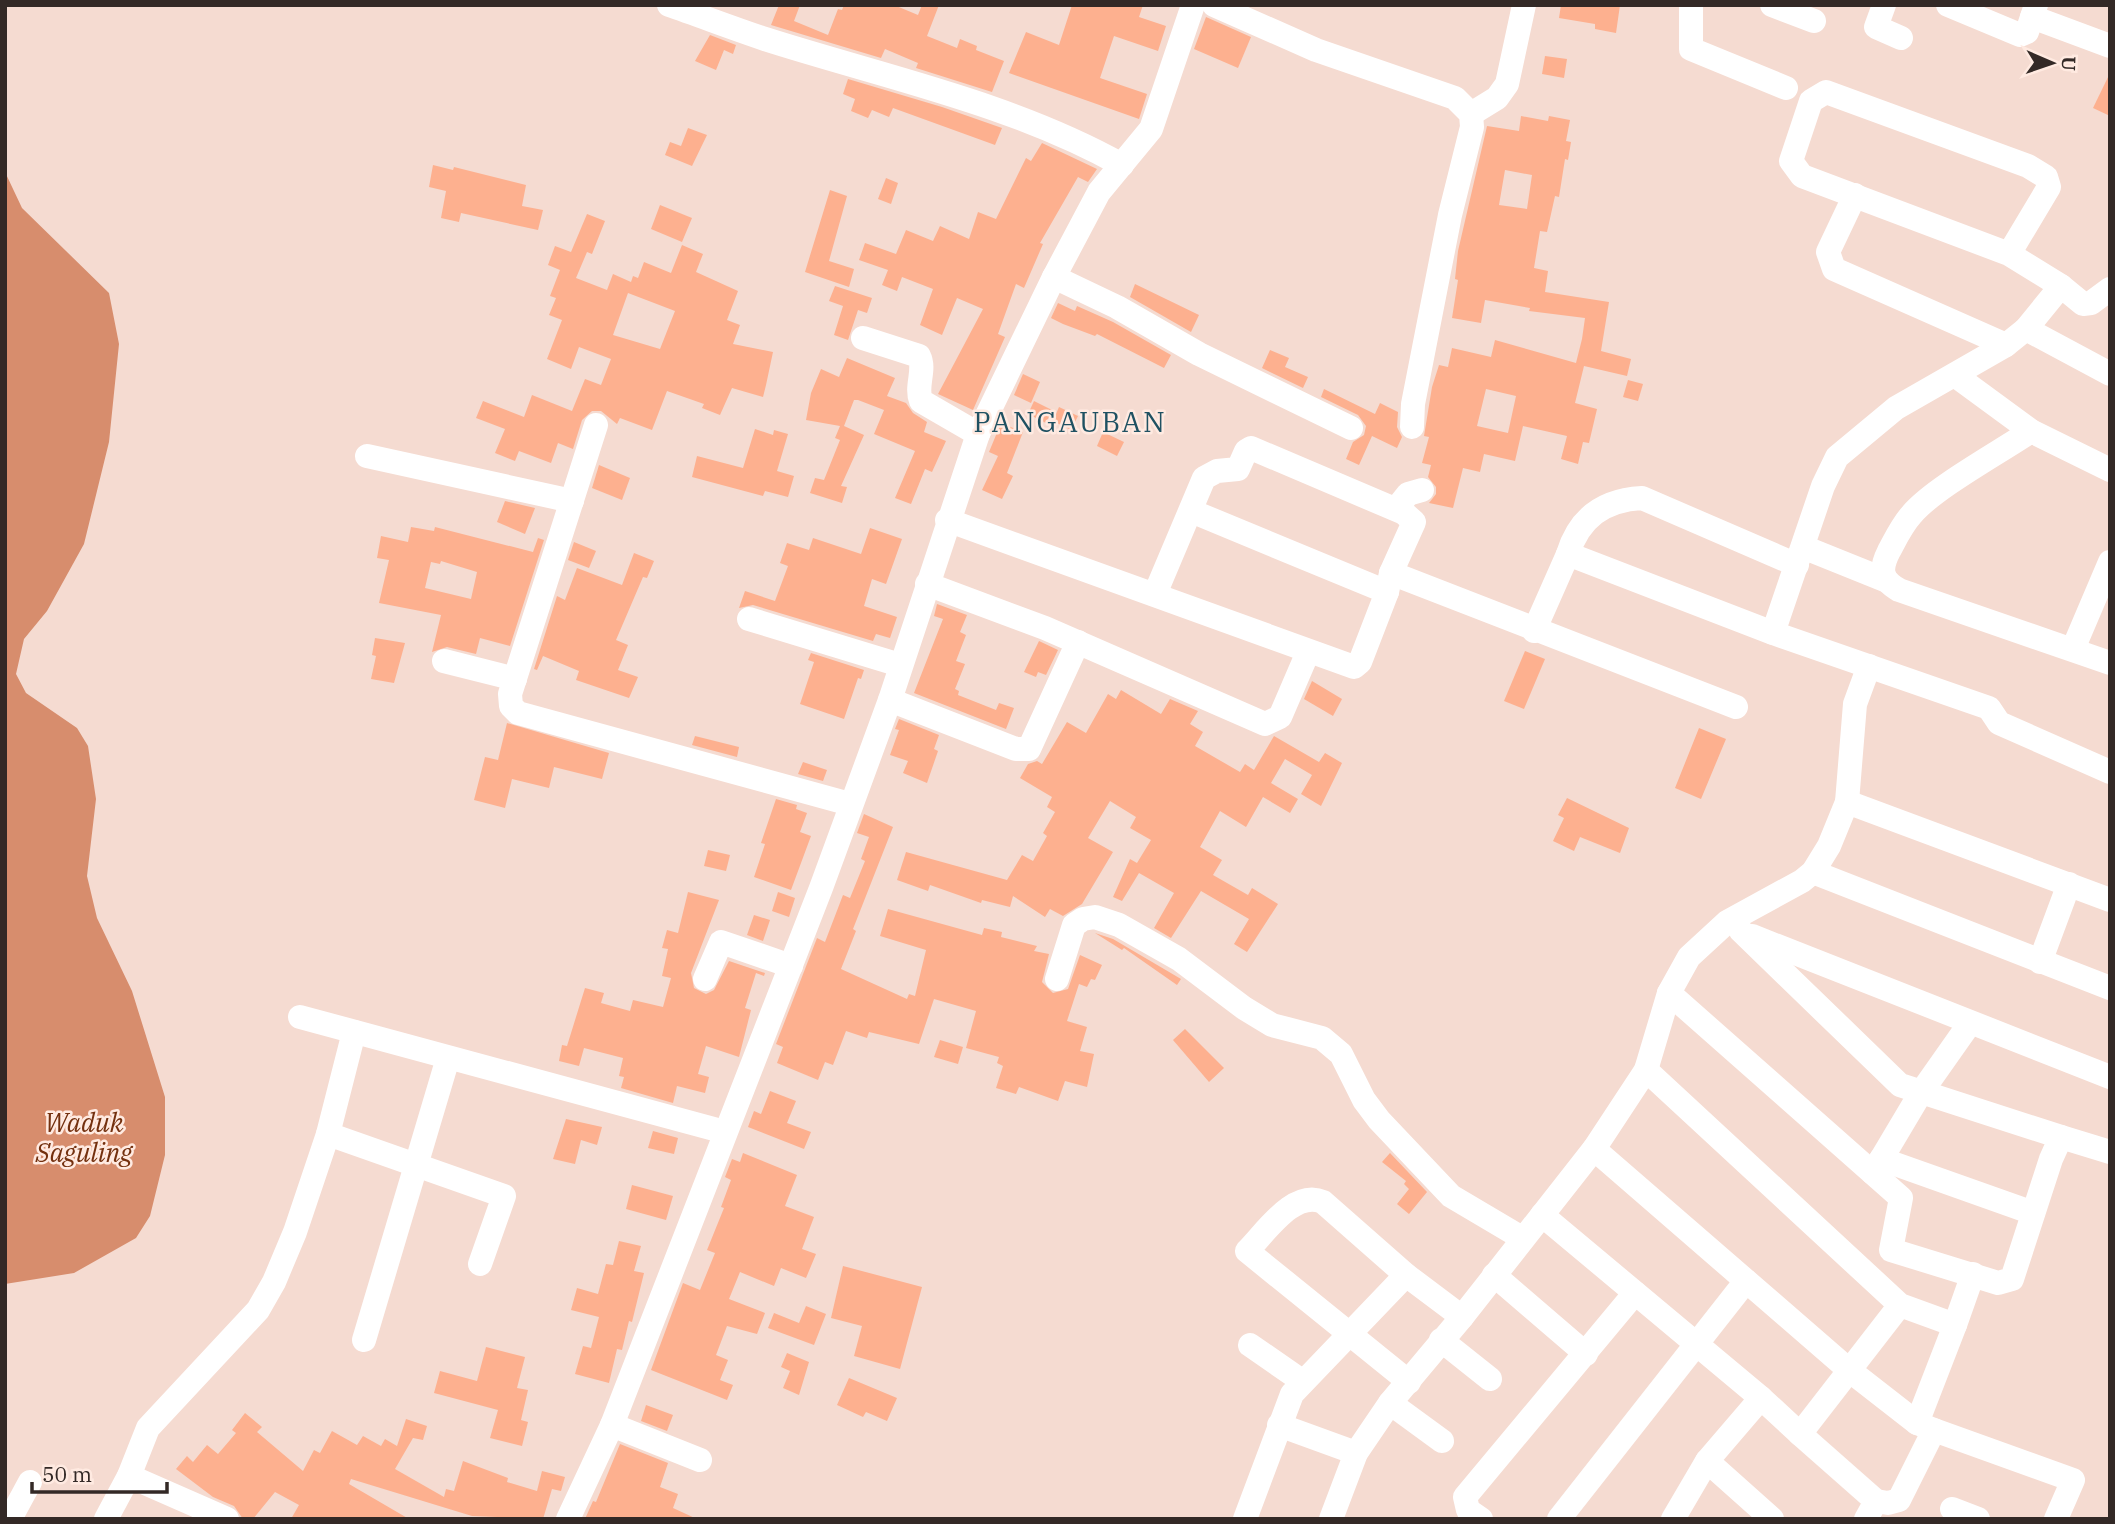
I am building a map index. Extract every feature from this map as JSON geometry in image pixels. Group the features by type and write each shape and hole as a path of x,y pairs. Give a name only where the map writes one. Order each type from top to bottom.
{"street":[{"path":"669,5 764,38 932,88 1083,143 1122,164"},
{"path":"568,1519 612,1425 791,966 890,700 947,520 978,434 1054,277 1099,192 1152,129 1193,5"},
{"path":"1214,5 1326,54 1455,98 1471,114 1472,127 1450,215 1413,404 1412,427"},
{"path":"1471,114 1497,98 1507,83 1524,5"},
{"path":"1691,5 1691,49 1786,88"},
{"path":"1772,5 1814,21"},
{"path":"1884,5 1875,27 1901,38"},
{"path":"1948,5 2020,35 2026,33 2034,11 2110,46"},
{"path":"2008,254 2049,187 2046,177 2028,166 1826,92 1820,93 1806,111 1792,164 1802,176 2008,254 2085,304 2110,289"},
{"path":"1855,195 1828,253 1834,269 2006,345"},
{"path":"1054,277 1117,307 1199,354 1351,428"},
{"path":"1773,633 1823,486 1837,457 1896,408 2006,345 2026,329 2061,286"},
{"path":"2026,329 2110,374"},
{"path":"863,338 919,356 922,366 918,393 921,401 978,434"},
{"path":"1956,376 2031,431 2110,470"},
{"path":"596,425 515,679 510,704 518,713 850,804"},
{"path":"1885,580 1882,565 1912,514 1924,502 2031,431"},
{"path":"947,520 1346,666 1357,666 1414,526 1412,518 1254,447 1246,451 1238,469 1217,471 1204,478 1155,594"},
{"path":"367,456 572,501"},
{"path":"1396,509 1408,494 1422,490"},
{"path":"1534,631 1573,537 1587,519 1619,503 1642,498 1800,556 1885,580 1899,590 2110,663"},
{"path":"1191,511 1389,583 1534,631 1736,707"},
{"path":"1568,554 1773,633 1989,708 1999,723 2110,772"},
{"path":"2073,649 2110,562"},
{"path":"927,584 1078,642 1265,723 1276,722 1280,717 1308,652"},
{"path":"749,619 900,665"},
{"path":"890,700 1016,749 1029,749 1078,642"},
{"path":"444,661 515,679"},
{"path":"1331,1519 1356,1453 1390,1403 1462,1317 1594,1149 1646,1070 1669,993 1689,957 1813,872 1836,835 1847,802 1854,711 1869,666"},
{"path":"1847,802 2110,900"},
{"path":"1813,872 2110,988"},
{"path":"2040,962 2069,884"},
{"path":"1057,979 1074,925 1083,919 1095,918 1119,925 1179,959 1244,1008 1272,1025 1322,1038 1341,1054 1364,1100 1379,1120 1451,1196 1522,1238"},
{"path":"1734,927 2110,1077"},
{"path":"1734,927 1894,1080 1920,1094 2110,1152"},
{"path":"705,979 722,943 791,966"},
{"path":"1669,993 1877,1166 1901,1198"},
{"path":"300,1017 725,1132"},
{"path":"1877,1166 1920,1094 1970,1023"},
{"path":"106,1519 129,1476 152,1422 265,1300 295,1232 327,1134 354,1032"},
{"path":"364,1340 449,1058"},
{"path":"1646,1070 1900,1305 1955,1325"},
{"path":"327,1134 504,1196 480,1264"},
{"path":"1891,1250 1998,1283 2012,1279 2033,1213 2062,1138"},
{"path":"1594,1149 1849,1370 1926,1427 2073,1480 2056,1519"},
{"path":"1877,1166 1916,1171 2033,1213"},
{"path":"1870,1278 1891,1250 1901,1198 1916,1171"},
{"path":"1409,1382 1247,1251 1298,1201 1314,1198 1326,1205 1406,1275 1462,1317"},
{"path":"1542,1215 1761,1398 1800,1434 1871,1510 1899,1500 1926,1427 1955,1325 1973,1274"},
{"path":"1245,1519 1288,1400 1348,1332 1406,1275"},
{"path":"1494,1275 1586,1354"},
{"path":"1559,1519 1746,1281"},
{"path":"1481,1519 1468,1510 1465,1497 1635,1293"},
{"path":"1800,1434 1900,1305"},
{"path":"1441,1340 1490,1379"},
{"path":"1250,1345 1302,1381"},
{"path":"1673,1519 1707,1461 1761,1398"},
{"path":"1390,1403 1442,1441"},
{"path":"612,1425 700,1460"},
{"path":"1279,1425 1356,1453"},
{"path":"1707,1461 1772,1519"},
{"path":"129,1476 212,1516"},
{"path":"10,1519 30,1482"},
{"path":"1952,1509 1978,1519"}],"water":[{"name":"Waduk Saguling","path":"5,172 22,208 109,293 119,344 109,442 84,544 47,611 24,639 16,674 26,693 77,728 88,746 96,799 87,876 97,918 132,991 165,1097 165,1155 150,1216 136,1238 74,1273 5,1284"}],"building":[{"path":"779,5 800,5 794,21 828,35 838,9 842,10 844,5 894,5 918,15 922,5 939,5 927,36 957,48 960,39 977,46 976,50 1004,61 992,92 916,68 918,63 885,49 881,58 771,25"},
{"path":"1072,5 1143,5 1139,17 1166,26 1158,51 1114,36 1100,78 1147,94 1139,119 1009,73 1026,32 1059,45"},
{"path":"1561,5 1620,5 1616,33 1595,29 1595,24 1559,18"},
{"path":"1206,17 1251,37 1238,68 1194,49"},
{"path":"710,35 736,45 733,54 724,50 716,70 695,61"},
{"path":"1545,56 1567,59 1564,78 1542,74"},
{"path":"2110,73 2110,116 2093,108"},
{"path":"848,79 1002,128 995,145 893,108 889,117 872,110 868,118 851,111 855,99 843,94"},
{"path":"1521,116 1548,121 1549,116 1570,120 1566,141 1571,142 1568,160 1565,159 1559,197 1555,196 1547,232 1540,231 1534,268 1548,271 1545,292 1609,302 1601,351 1631,359 1627,376 1584,366 1575,403 1597,409 1589,443 1583,442 1578,464 1561,459 1567,436 1523,426 1515,461 1484,454 1480,472 1463,468 1453,508 1429,503 1436,494 1436,487 1428,477 1431,465 1422,463 1429,437 1424,436 1432,387 1439,365 1448,367 1452,348 1491,357 1495,340 1576,363 1582,339 1585,318 1529,311 1530,308 1485,300 1481,323 1452,318 1458,280 1455,279 1458,251 1487,126 1519,131","holes":["1505,170 1532,175 1527,209 1499,205","1486,389 1516,396 1508,433 1477,426"]},
{"path":"688,128 707,135 692,166 665,155 670,142 681,146"},
{"path":"1042,143 1097,169 1088,182 1078,177 1040,243 1043,244 1024,288 1016,284 998,334 1005,337 973,410 938,394 983,309 957,298 942,335 920,325 933,289 902,277 897,291 882,285 888,270 859,260 865,243 896,254 906,230 933,241 940,226 969,239 978,212 996,219 1026,158 1031,161"},
{"path":"433,165 453,170 454,167 526,185 522,206 543,210 538,230 461,213 459,222 441,218 446,191 429,187"},
{"path":"886,178 898,183 891,204 878,199"},
{"path":"830,190 847,196 829,261 854,269 849,287 805,272"},
{"path":"660,205 692,218 682,242 651,229"},
{"path":"587,214 605,221 592,254 587,252 576,278 607,290 613,274 631,282 633,276 638,278 644,262 671,273 682,245 703,254 696,272 738,291 727,320 740,325 733,344 773,352 763,397 732,388 720,415 702,408 704,404 667,391 652,430 620,418 617,424 601,411 592,411 582,420 573,449 558,443 551,463 519,451 515,461 495,453 505,429 476,418 483,401 524,417 532,395 572,411 585,379 601,385 611,359 579,347 571,369 547,359 562,320 549,315 556,298 550,296 560,270 548,265 555,246 571,252","holes":["628,293 675,311 660,349 613,335"]},
{"path":"1135,284 1199,315 1191,332 1130,297"},
{"path":"835,286 872,298 867,313 858,310 848,340 834,335 843,306 829,301"},
{"path":"1058,303 1075,311 1077,306 1113,322 1171,355 1164,368 1097,334 1095,336 1063,324 1051,318"},
{"path":"1270,350 1289,358 1285,367 1308,377 1303,388 1262,368"},
{"path":"847,358 895,378 887,396 906,403 913,413 927,422 924,432 946,441 932,472 925,469 911,504 895,498 915,451 874,434 884,410 858,400 854,400 844,426 864,435 841,486 847,487 842,503 810,493 815,478 824,480 840,440 835,438 840,426 806,420 811,393 821,369 839,377"},
{"path":"1023,374 1040,382 1031,403 1014,395"},
{"path":"1628,380 1643,384 1638,401 1623,397"},
{"path":"1324,389 1375,414 1380,403 1398,412 1397,427 1402,437 1397,448 1372,436 1359,465 1346,459 1353,442 1364,435 1366,426 1358,415 1321,397"},
{"path":"1034,401 1052,410 1046,423 1028,414"},
{"path":"1059,407 1078,416 1071,430 1053,421"},
{"path":"1001,423 1023,432 1007,473 1013,476 1002,499 982,490 998,456 989,452"},
{"path":"755,429 773,435 774,430 788,434 777,471 794,476 788,497 765,491 763,496 692,477 697,456 743,468"},
{"path":"1103,432 1124,442 1117,456 1097,446"},
{"path":"599,465 630,478 622,500 592,488"},
{"path":"505,501 535,508 525,534 497,522"},
{"path":"411,527 434,531 435,527 533,552 538,538 544,540 510,646 480,638 476,654 447,647 432,652 441,615 379,603 389,560 377,558 381,536 408,542","holes":["441,561 477,572 471,599 425,588 431,562 440,564"]},
{"path":"870,528 902,539 886,584 872,579 864,606 897,617 890,638 876,634 873,641 753,605 739,608 745,591 775,601 788,566 780,563 787,543 809,550 813,538 861,554"},
{"path":"574,542 596,551 589,568 568,560"},
{"path":"634,553 654,561 647,578 643,577 616,640 628,645 618,670 638,677 629,698 576,680 579,671 543,656 537,670 534,669 557,596 565,600 577,568 622,585"},
{"path":"937,604 967,615 960,632 966,635 956,661 965,664 955,689 959,691 958,695 996,710 999,703 1014,708 1006,729 914,693 943,619 934,616"},
{"path":"375,638 405,643 394,683 371,679 376,656 372,655"},
{"path":"1039,641 1058,650 1046,675 1038,672 1036,677 1024,672"},
{"path":"1525,651 1545,659 1524,709 1504,701"},
{"path":"811,653 864,670 861,679 858,678 844,719 800,704 814,662 808,660"},
{"path":"1312,681 1342,699 1333,716 1304,699"},
{"path":"1121,690 1161,714 1170,699 1198,711 1190,724 1203,732 1195,746 1240,772 1245,764 1254,770 1274,736 1319,762 1325,753 1342,763 1321,806 1301,794 1312,775 1285,759 1271,783 1298,799 1290,813 1263,797 1246,827 1220,811 1200,847 1222,860 1213,875 1248,895 1252,888 1278,904 1247,952 1234,944 1249,919 1201,891 1171,938 1154,928 1174,893 1139,873 1122,901 1113,897 1130,859 1137,863 1151,840 1130,828 1136,817 1110,801 1088,838 1113,852 1082,904 1063,916 1050,909 1045,917 1013,896 1010,907 982,900 981,903 930,885 928,891 897,880 906,852 1007,880 1022,855 1033,861 1047,836 1043,833 1055,812 1047,807 1052,797 1020,778 1028,764 1037,761 1042,764 1067,722 1086,733 1108,694 1116,699"},
{"path":"899,719 939,735 934,749 938,751 927,783 903,773 908,761 890,755 899,730 895,729"},
{"path":"507,723 609,753 602,779 554,767 549,788 512,779 505,808 474,800 485,757 498,760"},
{"path":"1699,728 1726,739 1701,799 1675,788"},
{"path":"695,736 739,747 737,757 692,745"},
{"path":"803,762 827,770 823,781 798,774"},
{"path":"1567,798 1629,828 1620,853 1580,837 1574,851 1553,841 1564,818 1558,815"},
{"path":"776,799 797,805 796,809 807,813 800,832 811,836 791,890 754,877 765,844 761,843"},
{"path":"864,814 893,827 853,929 856,931 841,969 907,999 909,994 915,996 926,950 880,936 888,909 982,935 984,928 1002,932 1001,937 1037,946 1034,951 1049,954 1042,982 1053,993 1068,989 1080,955 1102,965 1095,980 1091,979 1087,987 1079,984 1067,1021 1087,1027 1080,1051 1094,1054 1087,1087 1065,1081 1058,1101 1019,1087 1016,1094 996,1088 1003,1066 997,1063 999,1057 966,1048 976,1011 934,999 919,1044 869,1032 867,1038 846,1031 833,1065 825,1062 818,1080 777,1063 783,1047 776,1044 817,938 825,942 843,895 850,898 865,861 861,859 869,837 857,833"},
{"path":"708,850 730,855 726,871 704,866"},
{"path":"688,892 719,900 691,973 694,988 706,994 714,990 729,961 765,973 764,976 756,973 745,1008 751,1010 739,1057 706,1046 698,1074 709,1077 705,1093 677,1086 673,1103 621,1088 624,1077 619,1076 623,1058 584,1048 579,1066 559,1061 562,1045 567,1046 585,988 604,993 601,1003 630,1011 633,1000 663,1007 671,978 662,976 668,949 662,948 667,930 678,933"},
{"path":"778,892 795,898 789,917 772,911"},
{"path":"754,915 770,920 763,941 747,935"},
{"path":"1095,933 1113,939 1181,979 1177,985 1124,948 1122,950"},
{"path":"1185,1029 1224,1068 1209,1082 1173,1040"},
{"path":"940,1040 963,1047 958,1064 934,1057"},
{"path":"770,1091 796,1101 787,1123 811,1132 804,1149 748,1127 754,1111 761,1114"},
{"path":"566,1119 602,1127 597,1145 581,1140 575,1164 553,1159"},
{"path":"653,1131 678,1138 674,1154 648,1148"},
{"path":"743,1153 797,1175 785,1206 814,1217 802,1249 816,1254 806,1278 781,1268 774,1286 740,1272 729,1299 765,1313 757,1334 727,1326 716,1355 728,1360 720,1380 733,1385 727,1400 651,1370 683,1283 700,1290 715,1253 707,1250 724,1208 721,1207 731,1180 725,1177 732,1159 740,1162"},
{"path":"1390,1153 1427,1192 1409,1214 1397,1204 1409,1189 1404,1184 1406,1181 1382,1162"},
{"path":"632,1185 673,1196 666,1220 626,1209"},
{"path":"619,1241 641,1246 634,1271 644,1273 632,1322 629,1321 622,1350 617,1349 609,1383 575,1374 583,1346 591,1348 599,1317 571,1310 577,1288 598,1294 606,1264 613,1265"},
{"path":"843,1266 922,1287 900,1369 854,1356 862,1326 831,1318"},
{"path":"806,1306 826,1314 814,1345 768,1328 774,1313 799,1323"},
{"path":"486,1347 525,1357 517,1388 528,1390 521,1420 528,1422 522,1446 490,1438 498,1410 434,1393 440,1371 477,1381"},
{"path":"787,1353 809,1362 799,1395 783,1388 790,1371 781,1367"},
{"path":"849,1378 897,1398 887,1421 866,1412 863,1417 837,1405"},
{"path":"646,1405 673,1415 667,1431 641,1421"},
{"path":"245,1413 262,1427 257,1432 303,1471 314,1450 320,1453 332,1431 357,1445 363,1436 381,1446 385,1439 397,1446 406,1419 427,1426 423,1440 413,1438 395,1469 444,1497 446,1489 454,1491 463,1461 508,1478 507,1482 537,1491 542,1471 565,1477 561,1491 552,1489 543,1519 472,1516 351,1479 349,1484 409,1519 291,1519 299,1505 275,1492 253,1519 243,1519 234,1506 213,1497 176,1469 187,1456 193,1462 207,1445 218,1454 236,1433 232,1430"},
{"path":"620,1444 668,1463 660,1487 678,1494 673,1508 697,1519 585,1519 593,1501 596,1502"}],"district":[{"name":"PANGAUBAN","path":"1070,422"}]}
